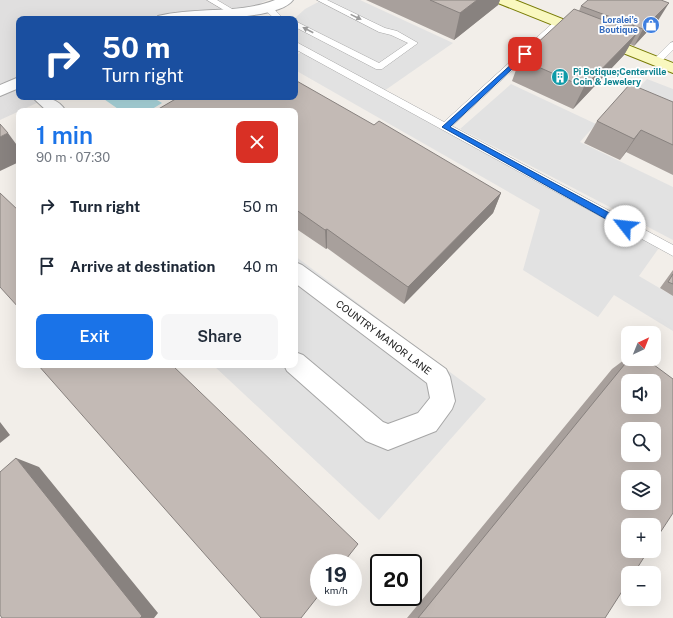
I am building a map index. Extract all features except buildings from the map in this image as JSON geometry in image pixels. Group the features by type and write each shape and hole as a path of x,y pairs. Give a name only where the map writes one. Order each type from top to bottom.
{"main road":[{"path":"512,1 565,21 673,68"}],"street":[{"path":"180,16 240,16 268,8 286,0"},
{"path":"0,91 16,83"},
{"path":"44,100 54,108"},
{"name":"COUNTRY MANOR LANE","path":"298,273 438,377 443,401 427,422 388,437 375,432 298,366"}],"lane":[{"path":"211,0 240,16"},
{"path":"298,26 379,67 414,43 394,33 382,30 321,0"},
{"path":"268,8 277,16"},
{"path":"445,127 565,21"},
{"path":"657,62 673,45"},
{"path":"298,47 673,251"}],"shaded area":[{"path":"0,0 268,0 230,16 16,16 16,100 43,100 26,108 16,108 16,113 0,120"},
{"path":"322,0 360,0 453,43 384,91 298,43 297,16 305,9"},
{"path":"304,50 661,245 639,276 673,296 673,331 614,295 598,317 523,270 540,210 298,72 298,54"},
{"path":"647,79 673,89 673,129 622,106"},
{"path":"511,84 596,124 580,142 673,187 673,240 460,129"},
{"path":"298,258 486,399 379,520 216,368 298,368"}],"water":[{"path":"105,100 157,100 162,103 154,108 117,108"}],"place":[{"name":"Loralei's Boutique","path":"651,25"},
{"name":"Pi Botique;Centerville Coin & Jewelery","path":"560,77"}],"route":[{"path":"525,54 445,127 625,226"}]}
